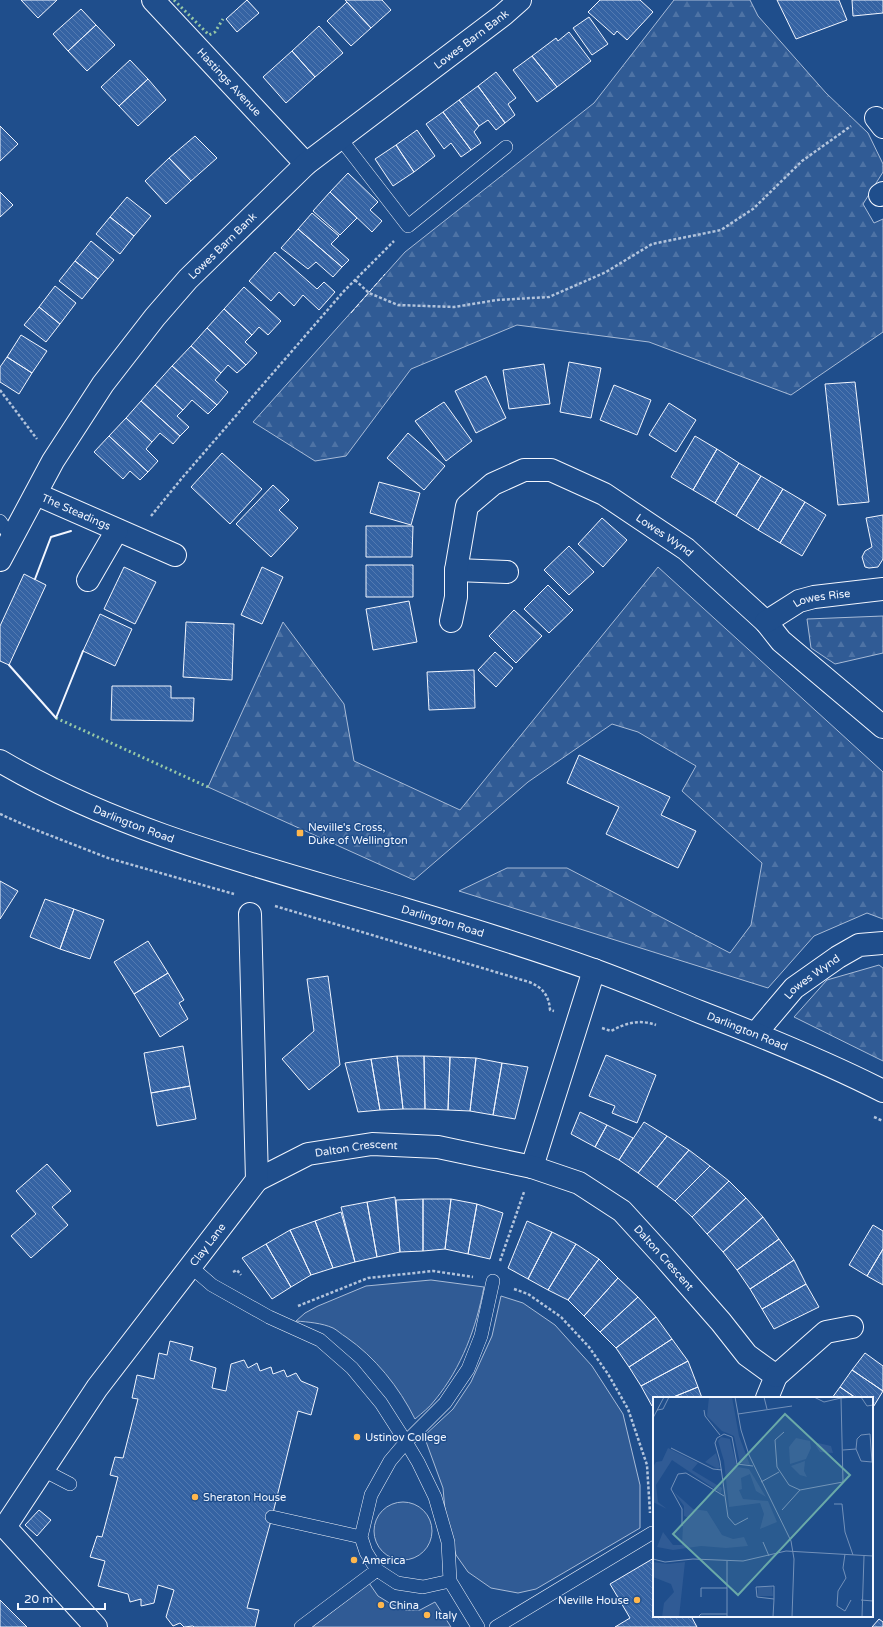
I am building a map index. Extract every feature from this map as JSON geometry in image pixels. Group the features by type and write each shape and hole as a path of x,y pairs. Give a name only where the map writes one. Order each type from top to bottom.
{"main road":[{"name":"Hastings Avenue","path":"153,0 306,164"},
{"name":"Lowes Barn Bank","path":"0,560 6,530 36,494 53,461 103,384 155,317 193,273 306,164 503,15 520,0"},
{"name":"Lowes Wynd","path":"451,621 456,597 456,570 467,506 493,484 524,470 551,470 604,494 686,549 766,622 781,641 883,727"},
{"name":"The Steadings","path":"36,494 175,556"},
{"name":"The Steadings","path":"88,580 126,534"},
{"path":"456,570 507,572"},
{"name":"Lowes Rise","path":"766,622 799,602 814,597 883,589"},
{"name":"Darlington Road","path":"0,761 56,791 104,813 160,834 287,875 421,914 594,970 756,1033 883,1091"},
{"path":"250,914 257,1180"},
{"name":"Lowes Wynd","path":"756,1033 794,988 859,945 883,943"},
{"path":"532,1167 580,1020 594,970"},
{"name":"Dalton Crescent","path":"257,1180 308,1154 372,1144 438,1147 532,1167 579,1183 622,1211 721,1322 747,1355 776,1376"},
{"name":"Clay Lane","path":"96,1627 5,1527 97,1388 257,1180"},
{"path":"767,1397 776,1376 826,1332 852,1327"}],"lane":[{"path":"340,138 408,226 506,147"},
{"path":"190,1266 212,1285 243,1303 269,1317 320,1340 357,1373 381,1403 418,1462 435,1497 448,1542 450,1581 478,1627"},
{"path":"450,1581 423,1588 397,1583 378,1570 366,1552 361,1537 371,1495 390,1462 406,1442 445,1403 468,1369 481,1336 493,1282"},
{"path":"43,1470 70,1484"},
{"path":"272,1517 361,1537"},
{"path":"496,1627 652,1533"},
{"path":"301,1627 378,1570"}],"path":[{"path":"355,280 369,293 398,305 454,307 497,300 549,297 606,272 652,244 721,230 753,209 802,161 851,126 880,122"},
{"path":"126,534 187,472 355,280 408,226"},
{"path":"0,390 53,461"},
{"path":"0,814 31,828 108,858 237,895"},
{"path":"274,906 529,982 537,985 544,991 549,1000 550,1010 611,1031 632,1022 643,1021 659,1026"},
{"path":"869,1115 883,1121"},
{"path":"493,1282 532,1167"}],"green space":[{"path":"674,0 750,0 758,16 826,93 868,133 883,164 883,172 863,204 874,223 883,219 883,332 791,395 649,342 517,325 411,369 346,456 315,461 253,422 405,252 594,103"},
{"path":"658,567 883,772 883,919 867,913 814,936 768,988 459,891 507,868 567,868 730,953 751,925 762,863 682,791 696,766 638,732 612,724 528,782 414,880 208,787 283,622 344,704 354,761 460,810"},
{"path":"883,616 883,653 835,664 811,648 807,619"},
{"path":"879,965 883,968 883,1061 794,1017 827,980"},
{"path":"431,1280 484,1287 477,1317 460,1361 445,1387 435,1400 415,1419 394,1384 376,1363 357,1345 329,1326 296,1321 305,1313 318,1306 366,1286"},
{"path":"501,1296 523,1303 555,1325 592,1366 623,1414 640,1485 640,1528 536,1589 518,1593 491,1588 468,1572 456,1555 446,1521 443,1488 424,1436 453,1409 471,1382 492,1336"},
{"path":"403,1502 414,1504 424,1510 430,1520 432,1531 430,1542 424,1552 414,1558 403,1560 392,1558 382,1552 376,1542 374,1531 376,1520 382,1510 392,1504"},
{"path":"369,1583 378,1596 391,1604 406,1610 420,1610 435,1602 451,1627 312,1627"}],"building":[{"path":"21,0 57,0 38,18"},
{"path":"247,0 259,13 237,32 226,19"},
{"path":"345,0 382,0 391,10 371,28"},
{"path":"600,0 640,0 653,12 627,40 617,31 614,35 588,12"},
{"path":"777,0 839,0 847,20 796,39"},
{"path":"852,0 883,0 883,13 853,16"},
{"path":"347,2 371,28 351,46 327,21"},
{"path":"81,9 96,25 68,51 53,34"},
{"path":"589,17 608,44 592,55 573,28"},
{"path":"96,25 115,45 87,71 68,51"},
{"path":"319,26 343,53 315,77 292,51"},
{"path":"569,32 591,61 557,87 532,56 556,38 558,41"},
{"path":"292,51 315,77 286,103 263,77"},
{"path":"532,56 557,87 537,102 513,70"},
{"path":"130,60 148,79 119,106 101,87"},
{"path":"496,72 516,98 508,104 515,115 505,123 478,86"},
{"path":"148,79 166,100 138,126 119,106"},
{"path":"478,86 505,123 496,130 488,120 479,126 459,100"},
{"path":"459,100 479,126 474,132 481,143 471,150 443,112"},
{"path":"443,112 471,150 461,157 451,143 444,149 426,124"},
{"path":"0,126 18,144 0,161"},
{"path":"417,130 435,156 414,172 396,145"},
{"path":"195,136 217,158 191,181 169,158"},
{"path":"396,145 414,172 393,186 375,159"},
{"path":"169,158 191,181 166,204 145,181"},
{"path":"348,173 378,202 370,210 382,221 372,232 330,192"},
{"path":"0,192 13,205 0,217"},
{"path":"330,192 357,218 340,235 313,211"},
{"path":"127,197 151,216 134,236 110,217"},
{"path":"312,213 339,236 331,244 349,260 342,267 298,229"},
{"path":"110,217 134,236 120,254 96,234"},
{"path":"298,229 342,267 333,277 316,262 308,269 281,248"},
{"path":"91,241 114,260 98,279 75,261"},
{"path":"275,252 317,289 324,282 335,292 319,310 303,295 294,306 279,292 271,301 249,281"},
{"path":"75,261 98,279 82,299 59,281"},
{"path":"55,286 76,303 60,324 39,307"},
{"path":"244,287 281,321 268,335 259,327 252,335 224,309"},
{"path":"39,307 60,324 46,342 24,325"},
{"path":"224,309 252,335 245,342 257,353 246,365 207,328"},
{"path":"207,328 246,365 237,373 228,365 221,373 191,346"},
{"path":"21,335 47,351 32,373 7,357"},
{"path":"191,346 221,373 215,380 228,392 217,405 172,366"},
{"path":"7,357 32,373 19,394 0,382 0,367"},
{"path":"569,362 601,368 591,418 560,412"},
{"path":"544,364 550,404 509,409 503,370"},
{"path":"172,366 217,405 208,414 192,400 183,410 155,385"},
{"path":"486,376 506,418 476,433 455,391"},
{"path":"855,382 869,502 838,505 825,384"},
{"path":"155,385 183,410 177,416 189,427 180,436 141,401"},
{"path":"614,385 651,400 637,435 600,420"},
{"path":"141,401 180,436 173,444 160,433 152,442 126,418"},
{"path":"444,402 472,441 446,461 415,421"},
{"path":"669,403 696,420 676,452 649,435"},
{"path":"126,418 152,442 146,449 158,461 148,472 109,436"},
{"path":"408,433 445,466 424,490 387,458"},
{"path":"109,436 148,472 140,480 130,471 123,479 94,452"},
{"path":"695,436 717,449 693,490 671,477"},
{"path":"717,449 739,463 715,503 693,490"},
{"path":"222,453 262,489 230,524 191,487"},
{"path":"739,463 761,476 736,516 715,503"},
{"path":"761,476 783,489 758,530 736,516"},
{"path":"379,482 420,493 411,525 370,513"},
{"path":"273,485 289,500 279,510 298,528 271,557 236,524"},
{"path":"783,489 805,502 780,543 758,530"},
{"path":"805,502 826,515 802,556 780,543"},
{"path":"883,515 883,559 878,567 865,567 862,557 865,551 872,547 866,518"},
{"path":"602,518 627,540 603,567 578,544"},
{"path":"366,526 413,526 412,557 366,557"},
{"path":"569,546 594,572 569,595 544,570"},
{"path":"366,565 413,565 413,597 366,597"},
{"path":"124,567 156,582 135,624 104,609"},
{"path":"262,567 283,577 262,624 241,615"},
{"path":"24,574 46,585 9,665 0,661 0,626"},
{"path":"548,585 573,610 549,633 524,609"},
{"path":"409,601 417,642 373,650 366,609"},
{"path":"514,610 542,636 516,663 489,636"},
{"path":"100,614 132,629 115,666 83,651"},
{"path":"186,622 234,624 232,680 183,677"},
{"path":"495,652 513,668 496,687 478,670"},
{"path":"474,670 475,708 429,710 427,672"},
{"path":"112,686 171,686 171,698 194,698 193,721 111,720"},
{"path":"579,755 670,797 661,815 696,831 678,868 606,834 619,807 567,783"},
{"path":"0,881 18,891 0,919"},
{"path":"45,899 74,909 60,949 30,937"},
{"path":"74,909 104,920 90,959 60,949"},
{"path":"148,941 168,973 134,994 114,962"},
{"path":"168,973 184,1000 179,1003 188,1019 160,1037 134,994"},
{"path":"328,976 340,1065 309,1090 282,1059 314,1031 307,979"},
{"path":"183,1046 190,1086 151,1093 144,1053"},
{"path":"606,1055 656,1075 637,1123 612,1113 615,1106 589,1096"},
{"path":"397,1056 403,1109 380,1110 371,1059"},
{"path":"397,1056 424,1056 425,1109 403,1109"},
{"path":"424,1056 450,1057 448,1110 425,1109"},
{"path":"450,1057 476,1058 470,1111 448,1110"},
{"path":"476,1058 502,1063 493,1115 470,1111"},
{"path":"371,1059 380,1110 358,1112 345,1063"},
{"path":"502,1063 528,1067 515,1119 493,1115"},
{"path":"190,1086 196,1119 157,1126 151,1093"},
{"path":"580,1112 607,1125 595,1147 571,1134"},
{"path":"644,1122 667,1136 638,1173 619,1160"},
{"path":"607,1125 633,1138 619,1160 595,1147"},
{"path":"667,1136 689,1150 657,1187 638,1173"},
{"path":"689,1150 710,1166 675,1201 657,1187"},
{"path":"47,1164 71,1191 52,1207 68,1225 31,1258 11,1236 36,1214 16,1191"},
{"path":"710,1166 729,1181 692,1217 675,1201"},
{"path":"729,1181 746,1198 707,1234 692,1217"},
{"path":"395,1197 400,1252 377,1257 367,1202"},
{"path":"746,1198 763,1217 723,1252 707,1234"},
{"path":"423,1199 451,1199 445,1249 423,1251"},
{"path":"423,1199 423,1251 400,1252 396,1200"},
{"path":"451,1199 477,1204 468,1254 445,1249"},
{"path":"367,1202 377,1257 355,1262 341,1207"},
{"path":"477,1204 503,1213 490,1259 468,1254"},
{"path":"341,1212 355,1262 333,1268 315,1221"},
{"path":"763,1217 779,1239 737,1270 723,1252"},
{"path":"315,1221 333,1268 311,1275 290,1230"},
{"path":"527,1221 552,1232 528,1279 508,1268"},
{"path":"873,1225 883,1231 883,1249 867,1276 849,1265"},
{"path":"290,1230 311,1275 291,1287 266,1244"},
{"path":"552,1232 576,1244 548,1290 528,1279"},
{"path":"779,1239 794,1260 750,1289 737,1270"},
{"path":"266,1244 291,1287 272,1299 242,1258"},
{"path":"576,1244 599,1259 568,1300 548,1290"},
{"path":"883,1249 883,1285 867,1276"},
{"path":"599,1259 618,1278 584,1316 568,1300"},
{"path":"794,1260 806,1284 762,1309 750,1289"},
{"path":"618,1278 638,1297 600,1332 584,1316"},
{"path":"806,1284 819,1307 774,1329 762,1309"},
{"path":"638,1297 656,1317 616,1348 600,1332"},
{"path":"656,1317 672,1339 629,1367 616,1348"},
{"path":"672,1339 688,1361 641,1386 629,1367"},
{"name":"Sheraton House","path":"170,1341 193,1347 190,1360 216,1368 212,1388 226,1391 231,1364 244,1360 248,1368 257,1363 260,1371 271,1367 273,1374 284,1370 287,1377 296,1373 301,1381 318,1388 311,1415 298,1411 272,1517 247,1608 259,1610 255,1627 184,1627 180,1623 173,1626 166,1617 174,1590 158,1585 154,1603 141,1606 141,1599 130,1602 128,1594 98,1586 105,1561 90,1557 97,1536 102,1537 118,1477 110,1475 115,1457 123,1458 138,1399 132,1398 137,1375 154,1379 159,1353 167,1355"},
{"path":"865,1353 883,1366 883,1391 852,1370"},
{"path":"688,1361 698,1387 673,1397 653,1397 652,1406 641,1386"},
{"path":"852,1370 883,1391 873,1407 873,1397 855,1397 840,1387"},
{"path":"698,1387 702,1397 673,1397"},
{"path":"840,1387 855,1397 833,1397"},
{"path":"39,1510 51,1520 37,1536 25,1525"},
{"name":"Neville House","path":"653,1559 653,1617 692,1617 697,1627 615,1627 630,1618 610,1584"},
{"path":"0,1600 27,1627 0,1627"},
{"path":"879,1619 883,1622 883,1627 872,1627"}],"hedge":[{"path":"174,0 209,35 215,32 223,19"},
{"path":"56,718 208,787"}],"fence":[{"path":"351,313 385,274"}],"wall":[{"path":"35,579 51,537 71,531"},
{"path":"9,665 56,718 83,651"}],"place":[{"name":"Neville's Cross, Duke of Wellington","path":"300,833"},
{"name":"Ustinov College","path":"357,1437"},
{"name":"Sheraton House","path":"195,1497"},
{"name":"America","path":"354,1560"},
{"name":"Neville House","path":"637,1600"},
{"name":"China","path":"381,1605"},
{"name":"Italy","path":"427,1615"}]}
